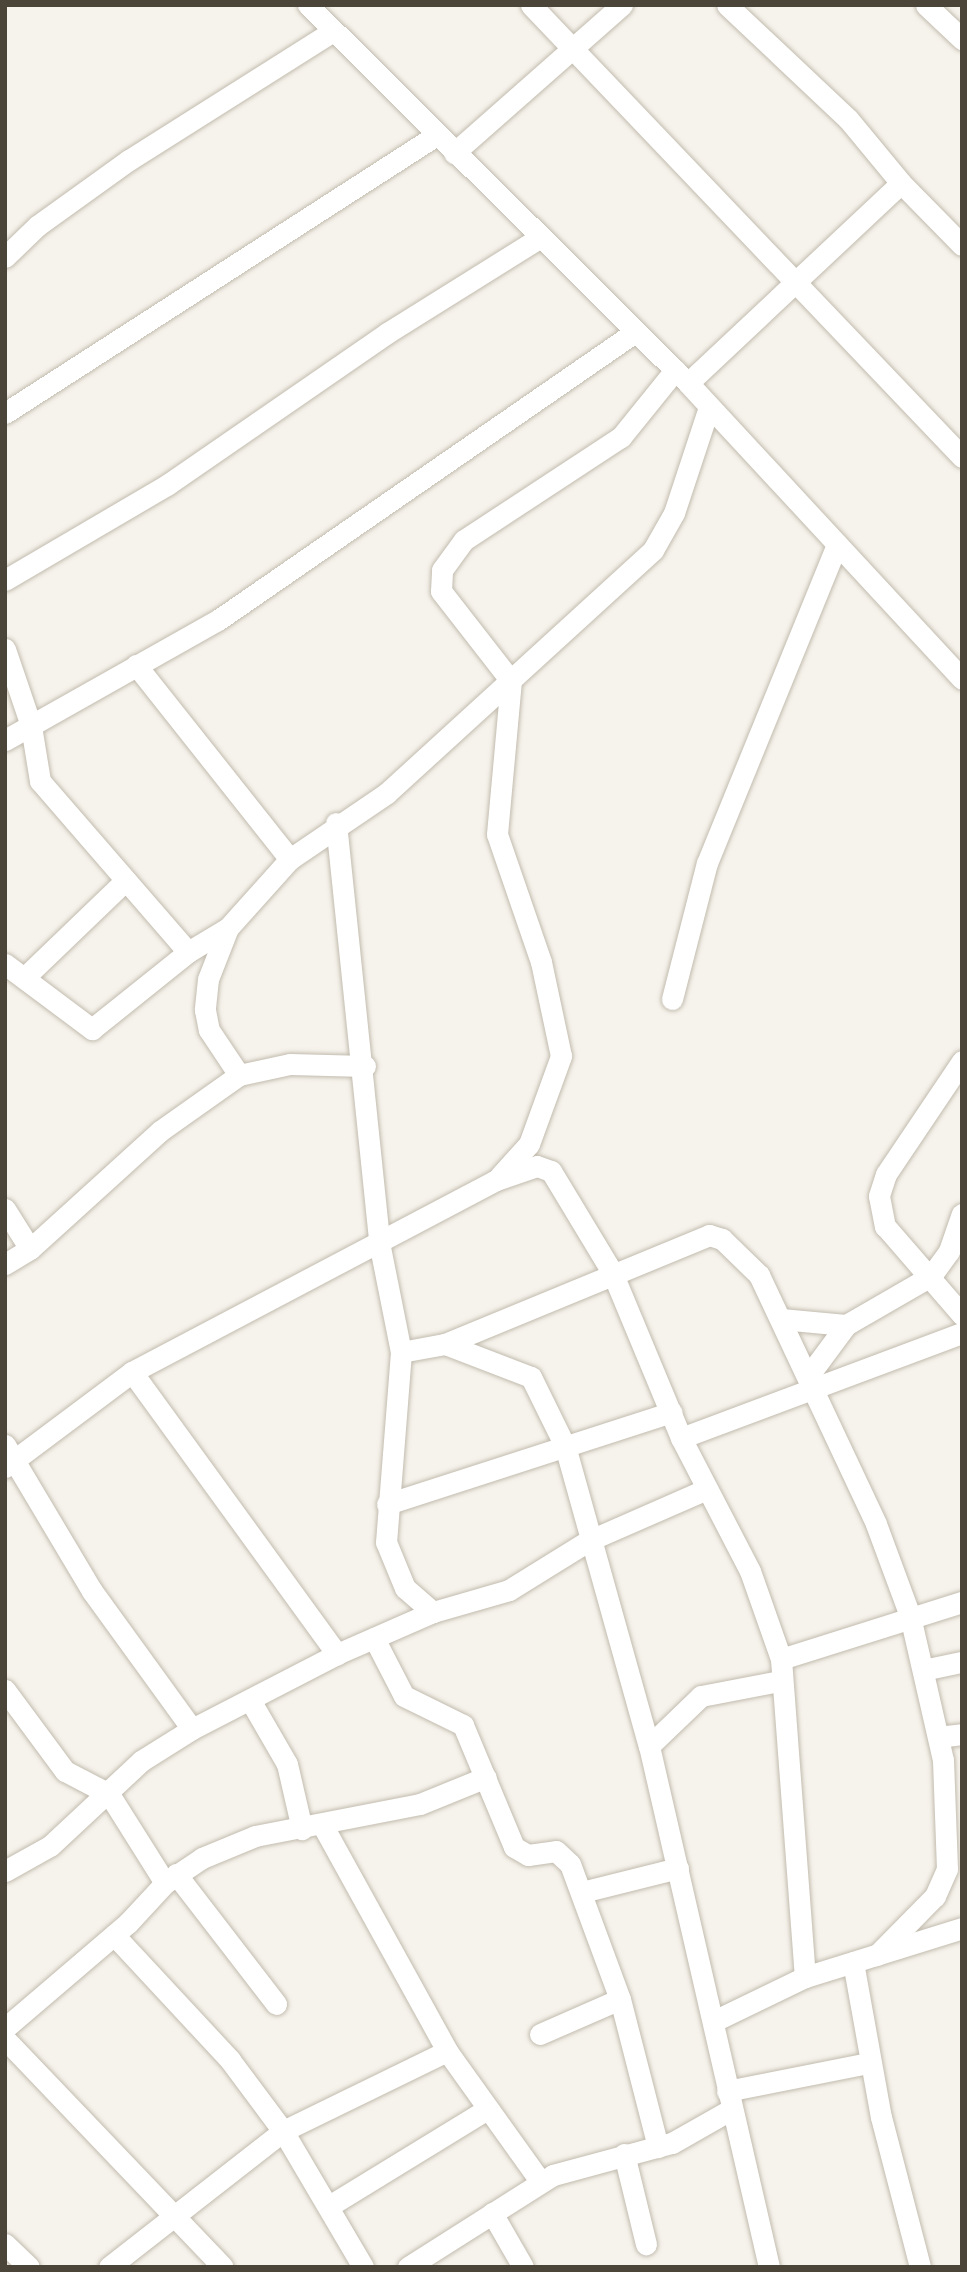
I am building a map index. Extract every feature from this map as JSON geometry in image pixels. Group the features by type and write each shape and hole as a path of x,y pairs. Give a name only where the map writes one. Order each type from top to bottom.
{"street":[{"path":"308,5 435,136 681,377 962,680"},
{"path":"531,5 962,457"},
{"path":"454,153 622,5"},
{"path":"727,5 848,118 901,183 962,245"},
{"path":"926,5 962,38"},
{"path":"5,257 37,226 129,160 332,31"},
{"path":"5,413 435,136"},
{"path":"496,1180 529,1144 561,1056 541,962 497,834 511,681 441,591 445,559 464,540 621,438 681,377 794,282 901,183"},
{"path":"5,580 167,485 387,333 539,238"},
{"path":"5,740 218,620 635,332"},
{"path":"5,964 92,1029 188,951 228,928 290,859 336,823 387,793 653,550 674,513 709,407"},
{"path":"672,999 707,863 836,545"},
{"path":"5,649 31,726 40,780 188,951"},
{"path":"136,665 290,859"},
{"path":"336,823 365,1066 379,1242 401,1352 386,1542 405,1588 433,1612"},
{"path":"24,978 126,880"},
{"path":"228,928 208,979 205,1010 209,1030 239,1075"},
{"path":"962,1062 886,1174 879,1196 884,1226 931,1276 962,1315"},
{"path":"5,1264 30,1249 160,1131 239,1075 290,1064 365,1066"},
{"path":"192,1729 92,1591 8,1457 132,1372 496,1180 530,1167 551,1171 612,1272 681,1438 750,1571 781,1659 780,1681 812,1975"},
{"path":"5,1209 30,1249"},
{"path":"812,1381 846,1325 931,1276 949,1251 962,1214"},
{"path":"401,1352 445,1344 612,1272 709,1235 753,1268 812,1381 910,1616 938,1737 950,1857 935,1896 877,1955"},
{"path":"781,1319 846,1325"},
{"path":"681,1438 812,1381 962,1333"},
{"path":"445,1344 531,1377 565,1446 588,1541 649,1746 714,2021 728,2101 769,2267"},
{"path":"132,1372 337,1654"},
{"path":"387,1504 670,1412"},
{"path":"5,1871 50,1846 109,1794 141,1761 192,1729 337,1654 433,1612 509,1591 588,1541 707,1489"},
{"path":"400,1627 405,1588"},
{"path":"781,1659 910,1616 962,1602"},
{"path":"374,1638 404,1696 458,1718 486,1777 514,1847 528,1855 561,1853 582,1892 620,1999 658,2147"},
{"path":"923,1671 962,1662"},
{"path":"649,1746 701,1696 780,1681"},
{"path":"5,1689 65,1771 109,1794 171,1879 276,2004"},
{"path":"250,1700 287,1764 312,1827 447,2051 540,2182"},
{"path":"938,1737 962,1734"},
{"path":"5,2028 114,1935 171,1879 254,1836 312,1827 420,1804 486,1777"},
{"path":"582,1892 678,1868"},
{"path":"714,2021 812,1975 956,1930 935,1896"},
{"path":"114,1935 230,2060 283,2131 363,2267"},
{"path":"853,1962 869,2063 920,2267"},
{"path":"812,1975 859,1998"},
{"path":"540,2034 620,1999"},
{"path":"5,2039 223,2267"},
{"path":"109,2267 283,2131 447,2051"},
{"path":"408,2267 540,2182 624,2154 658,2147 728,2101 869,2063"},
{"path":"329,2206 487,2109"},
{"path":"624,2154 646,2244"},
{"path":"492,2213 523,2267"},
{"path":"5,2244 29,2267"}]}
